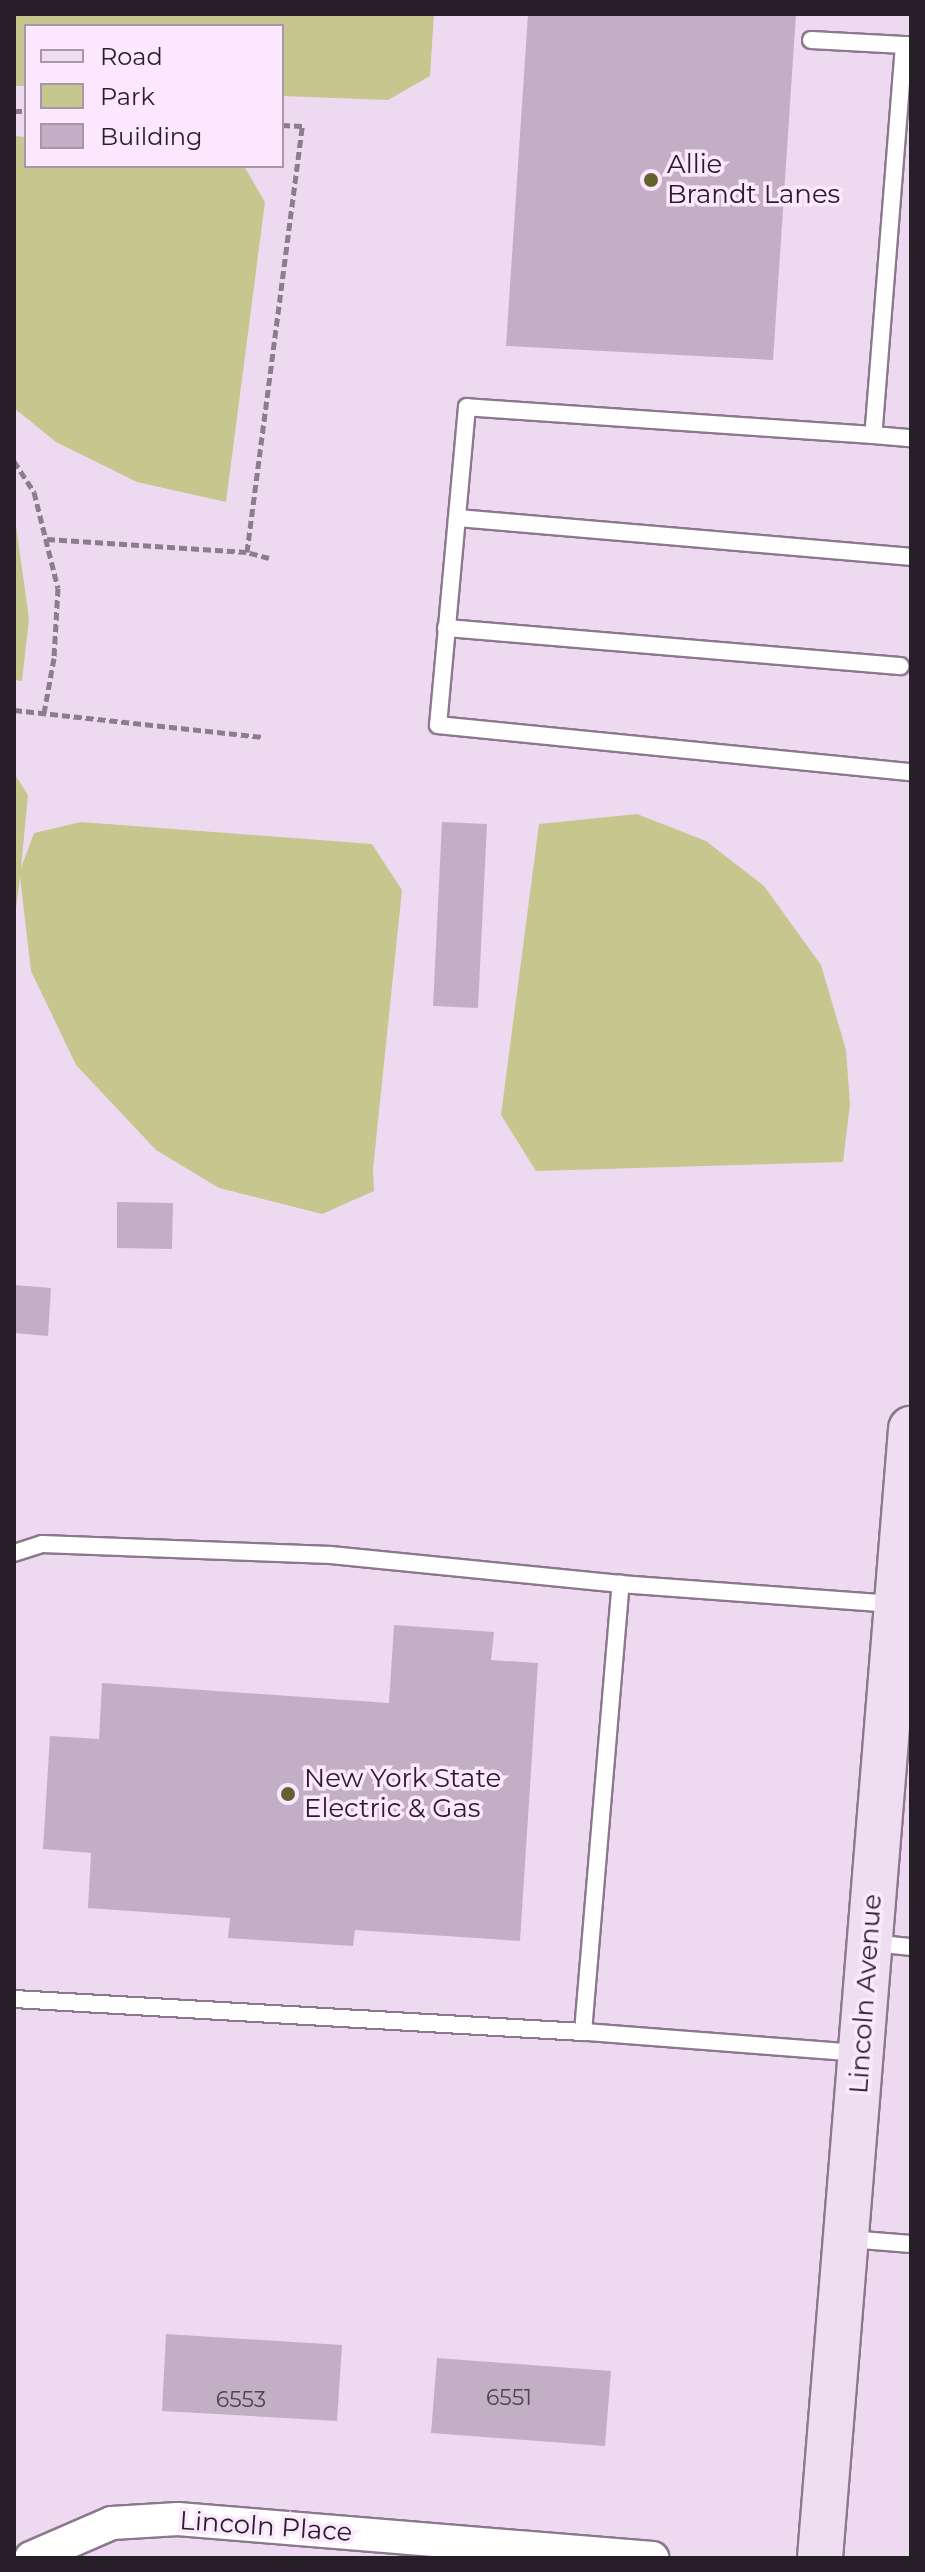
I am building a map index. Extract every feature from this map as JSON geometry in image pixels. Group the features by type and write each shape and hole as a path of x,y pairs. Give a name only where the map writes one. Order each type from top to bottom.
{"street":[{"name":"Lincoln Avenue","path":"820,2558 862,2053 890,1945 890,1788 897,1604 907,1524 911,1429"},
{"name":"Lincoln Place","path":"31,2558 112,2523 178,2519 652,2558"}],"lane":[{"path":"811,40 908,45 873,435"},
{"path":"911,438 467,407 438,725 911,772"},
{"path":"457,518 910,557"},
{"path":"446,628 900,666"},
{"path":"14,1553 42,1544 331,1555 621,1584 897,1604"},
{"path":"583,2032 621,1584"},
{"path":"14,1999 583,2032 862,2053"},
{"path":"847,2239 911,2244"}],"path":[{"path":"247,552 302,126 284,125"},
{"path":"14,461 34,492 58,588 54,658 44,713"},
{"path":"47,539 247,552 269,558"},
{"path":"14,710 263,737"}],"green space":[{"path":"14,14 434,14 430,76 388,100 284,96 284,24 24,24 24,86 14,86"},
{"path":"14,136 24,137 24,168 245,168 265,202 226,502 137,482 56,442 14,408"},
{"path":"14,511 29,619 22,681 14,680"},
{"path":"14,773 28,795 21,868 34,833 81,822 372,844 402,890 373,1169 374,1191 322,1214 219,1188 156,1150 76,1065 31,971 20,877 14,924"},
{"path":"637,814 706,841 764,886 821,965 846,1050 850,1104 843,1162 536,1171 501,1115 539,824"}],"building":[{"name":"Allie Brandt Lanes","path":"528,14 796,14 773,360 506,346"},
{"path":"442,822 487,824 478,1008 433,1006"},
{"path":"117,1202 173,1203 172,1249 117,1248"},
{"path":"14,1285 51,1288 48,1336 14,1333"},
{"name":"New York State Electric & Gas","path":"394,1625 494,1632 491,1660 538,1663 520,1941 355,1930 353,1946 228,1938 230,1918 88,1908 91,1853 43,1849 50,1736 99,1739 102,1683 389,1703"},
{"path":"166,2334 342,2345 337,2421 162,2411"},
{"path":"437,2358 611,2371 605,2446 431,2433"}],"place":[{"name":"Allie Brandt Lanes","path":"651,180"},
{"name":"New York State Electric & Gas","path":"288,1794"}]}
